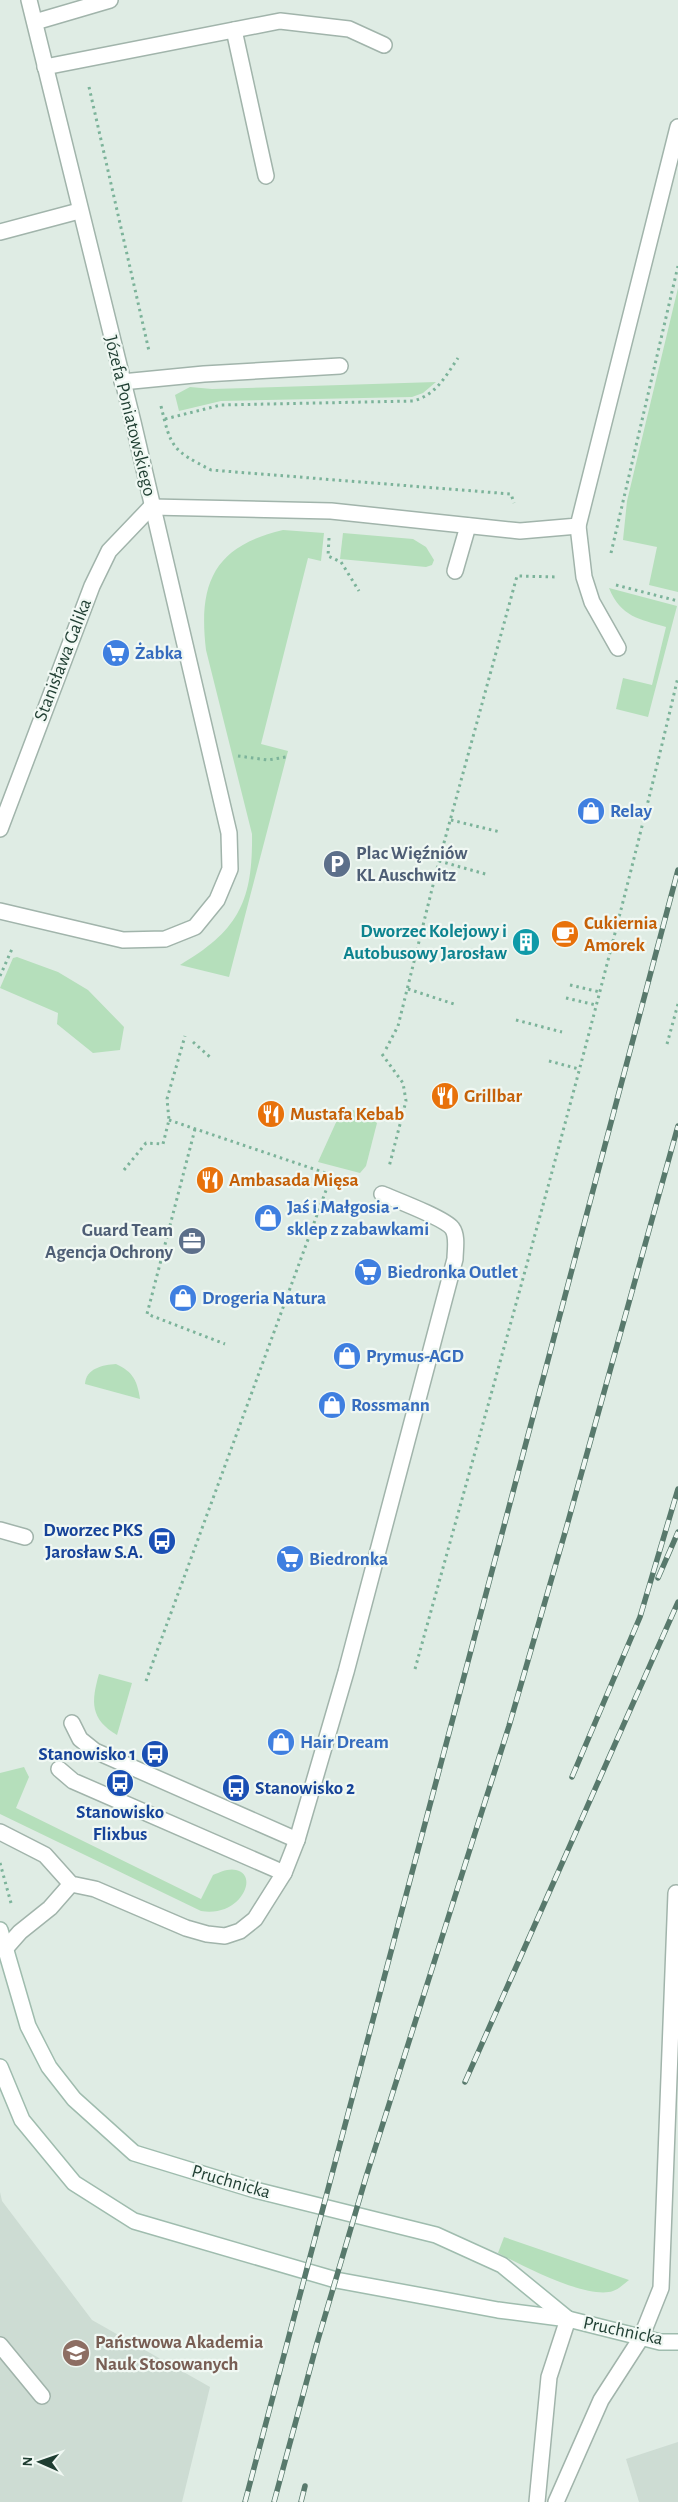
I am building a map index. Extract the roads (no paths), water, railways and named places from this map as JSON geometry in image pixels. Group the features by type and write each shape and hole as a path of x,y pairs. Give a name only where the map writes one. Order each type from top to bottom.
{"street":[{"name":"Józefa Poniatowskiego","path":"0,911 123,940 165,939 195,927 217,900 230,869 229,833 29,0"},
{"path":"35,22 110,0"},
{"path":"45,67 280,21 349,29 384,45"},
{"path":"234,30 266,176"},
{"path":"618,648 592,602 584,577 578,526 678,127"},
{"path":"0,232 79,211"},
{"path":"122,382 204,374 340,366"},
{"path":"151,507 331,511 520,531 578,526"},
{"name":"Stanisława Galika","path":"0,829 92,586 109,550 151,507"},
{"path":"456,571 468,526"},
{"path":"0,1832 45,1855 71,1884 95,1888 186,1928 225,1936 240,1931 255,1919 284,1873 297,1840 346,1672 455,1259 456,1241 452,1229 442,1221 382,1194"},
{"path":"0,1530 26,1536"},
{"path":"72,1723 80,1739 95,1752 297,1840"},
{"path":"59,1769 73,1781 284,1873"},
{"path":"5,1949 20,1932 50,1908 71,1884"},
{"path":"556,2502 600,2400 641,2338 661,2288 676,1892"},
{"name":"Pruchnicka","path":"0,1930 28,2026 49,2067 74,2099 134,2153 255,2190 436,2235 502,2265 568,2319"},
{"name":"Pruchnicka","path":"0,2067 22,2120 74,2183 134,2221 336,2280 498,2310 568,2319 641,2338 678,2342"},
{"path":"537,2502 549,2377 568,2319"},
{"path":"0,2345 42,2396"}],"railway":[{"path":"245,2502 678,870"},
{"path":"274,2502 317,2343 366,2177 509,1726 678,1126"},
{"path":"572,1777 640,1617 678,1489"},
{"path":"658,1578 678,1532"},
{"path":"465,2082 678,1602"},
{"path":"301,2502 305,2486"}],"place":[{"name":"Żabka","path":"116,653"},
{"name":"Relay","path":"591,811"},
{"name":"Plac Więźniów KL Auschwitz","path":"337,864"},
{"name":"Cukiernia Amorek","path":"565,934"},
{"name":"Dworzec Kolejowy i Autobusowy Jarosław","path":"526,942"},
{"name":"Grillbar","path":"445,1096"},
{"name":"Mustafa Kebab","path":"271,1114"},
{"name":"Ambasada Mięsa","path":"210,1180"},
{"name":"Jaś i Małgosia - sklep z zabawkami","path":"268,1218"},
{"name":"Guard Team Agencja Ochrony","path":"192,1241"},
{"name":"Biedronka Outlet","path":"368,1272"},
{"name":"Drogeria Natura","path":"183,1298"},
{"name":"Prymus-AGD","path":"347,1356"},
{"name":"Rossmann","path":"332,1405"},
{"name":"Dworzec PKS Jarosław S.A.","path":"162,1541"},
{"name":"Biedronka","path":"290,1559"},
{"name":"Hair Dream","path":"281,1742"},
{"name":"Stanowisko 1","path":"155,1754"},
{"name":"Stanowisko Flixbus","path":"120,1783"},
{"name":"Stanowisko 2","path":"236,1788"},
{"name":"Państwowa Akademia Nauk Stosowanych","path":"76,2353"}]}
